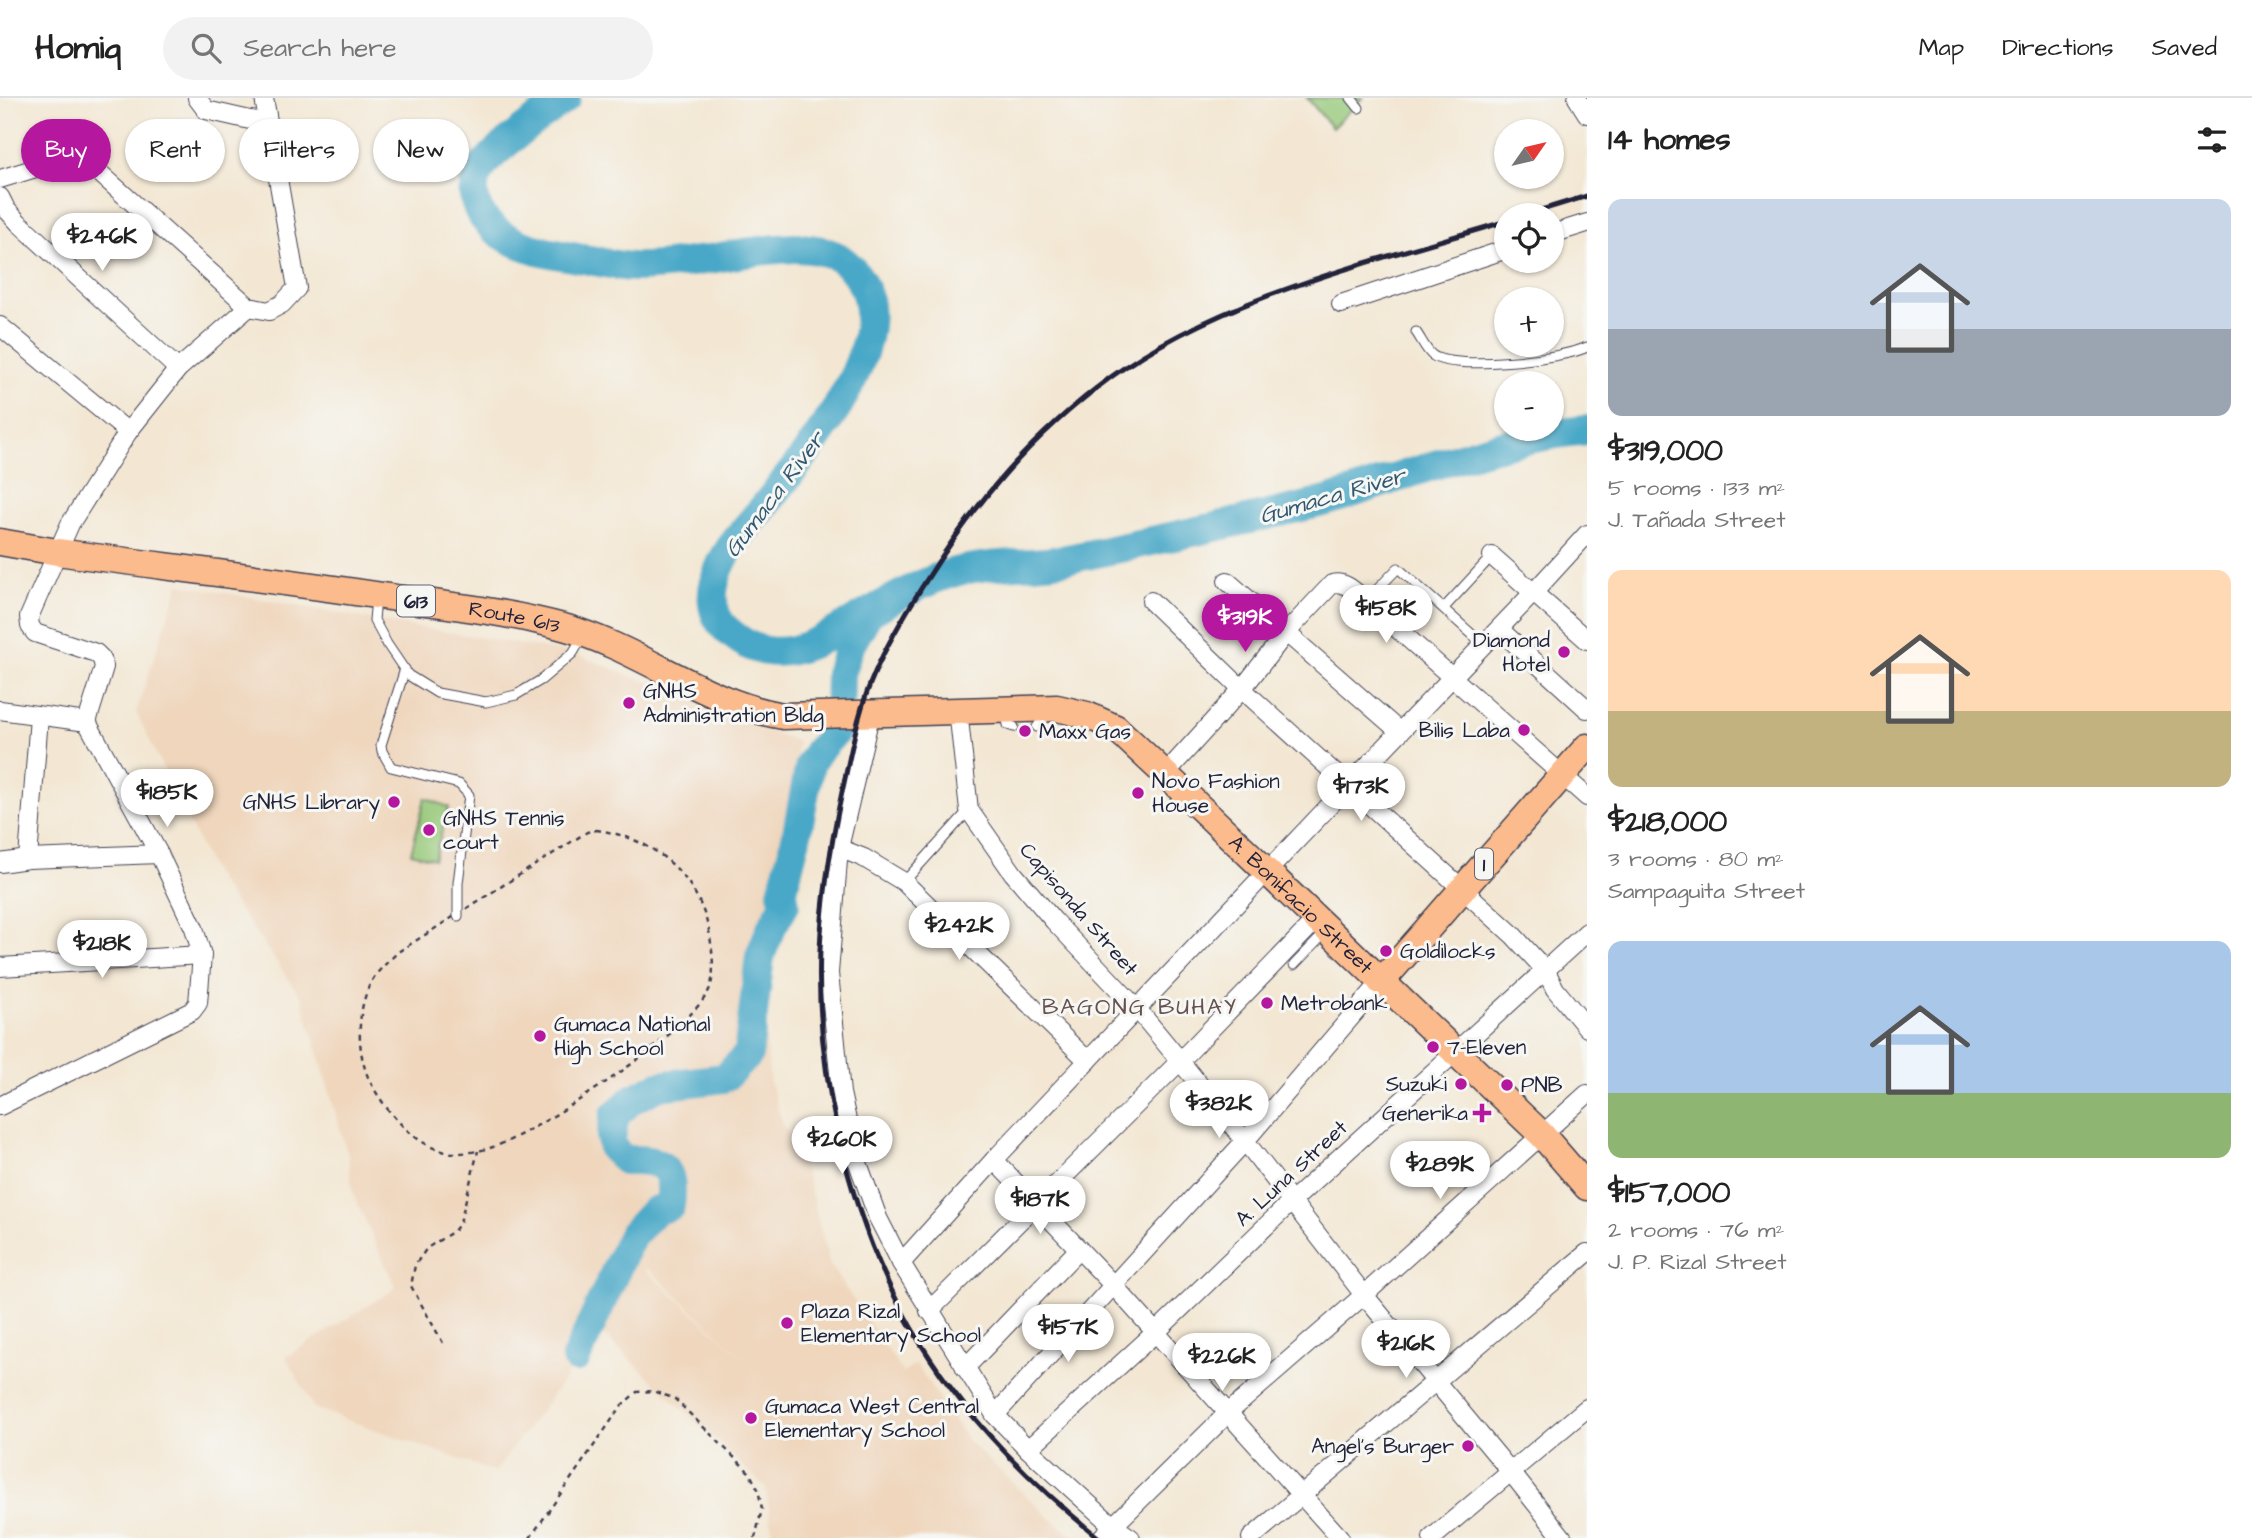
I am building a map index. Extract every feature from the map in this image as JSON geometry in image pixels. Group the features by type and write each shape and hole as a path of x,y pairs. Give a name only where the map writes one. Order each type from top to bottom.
{"main road":[{"name":"Route 613","path":"0,542 480,610 567,628 641,659 726,701 757,712 783,716 858,713"},
{"name":"A. Bonifacio Street","path":"858,713 958,710 1010,718 1087,715 1115,728 1542,1135 1587,1187"},
{"name":"1","path":"1381,982 1587,747"}],"street":[{"path":"197,98 206,110 252,119"},
{"path":"264,98 268,119"},
{"path":"1577,98 1587,114"},
{"path":"0,179 72,157 84,159 249,307 269,312 282,304 297,288 278,182"},
{"path":"0,197 6,209 19,223 178,369"},
{"path":"1564,230 1587,223"},
{"path":"1341,304 1494,253"},
{"path":"0,1106 192,1011 198,1003 202,955 194,928 159,854 87,722 104,667 102,659 96,653 35,633 30,626 29,617 70,524 128,432 178,369 249,307"},
{"path":"0,326 128,432"},
{"path":"901,1263 994,1160 1587,534"},
{"path":"1492,556 1587,640"},
{"path":"1227,581 1400,732"},
{"path":"1165,774 1242,689 1285,634 1332,584 1343,583 1587,797"},
{"path":"1151,601 1242,689 1513,935 1546,971 1555,989 1587,1028"},
{"path":"1499,629 1587,709"},
{"path":"0,710 87,722"},
{"name":"Capisonda Street","path":"958,710 970,810 1021,882 1138,1010 1245,1141 1364,1295 1563,1538"},
{"path":"858,713 839,848 829,973 841,1093 854,1152 878,1218 901,1263 995,1415 1107,1532 1131,1538"},
{"path":"28,859 39,717"},
{"path":"839,848 864,858 905,882 1088,1061"},
{"path":"0,863 28,859 159,854"},
{"path":"929,1311 1180,1061 1322,925"},
{"name":"A. Luna Street","path":"1028,1449 1155,1333 1291,1202 1587,932"},
{"path":"0,967 202,955"},
{"path":"995,1415 1245,1141 1381,982"},
{"path":"1107,1532 1228,1413 1364,1295 1587,1094"},
{"path":"994,1160 1114,1286 1340,1538"},
{"path":"965,1368 1079,1249"},
{"path":"1251,1538 1587,1253"},
{"path":"1432,1538 1587,1408"}],"lane":[{"path":"1351,98 1360,108"},
{"path":"1416,332 1433,355 1456,362 1515,361 1587,347"},
{"path":"1444,608 1492,556"},
{"path":"1366,601 1398,568 1484,645"},
{"path":"376,595 374,620 408,675 437,693 486,702 516,695 541,680 573,653 584,635"},
{"path":"405,670 382,751 391,767 459,784 469,795 459,871 458,916"},
{"path":"905,882 970,810"},
{"path":"1294,965 1322,925"}],"path":[{"path":"596,830 625,835 654,850 671,863 696,892 712,953 711,985 699,1005 677,1027 617,1075 573,1104 514,1139 478,1151 453,1153 431,1147 403,1125 377,1097 367,1073 359,1036 368,987 381,968 398,952 458,916 587,832 596,830"},
{"path":"443,1343 411,1286 415,1265 427,1248 454,1231 460,1223 478,1151"},
{"path":"530,1538 622,1405 637,1392 653,1391 675,1399 749,1472 758,1489 761,1508 755,1538"}],"shaded area":[{"name":"Gumaca National High School","path":"179,584 573,653 798,742 761,983 770,1082 784,1128 798,1144 830,1265 903,1373 916,1364 969,1442 1075,1538 773,1538 766,1488 600,1331 495,1472 314,1408 286,1357 396,1288 353,1194 348,1155 302,998 214,874 136,712","holes":["647,1268 748,1362 645,1270"]}],"green space":[{"path":"1307,98 1363,98 1332,128"},
{"name":"GNHS Tennis court","path":"425,798 449,807 434,859 411,853"}],"waterway":[{"name":"Gumaca River","path":"566,98 502,147 490,158 476,178 474,192 480,212 488,223 504,236 527,247 551,253 630,267 677,264 768,250 812,249 831,254 847,264 865,291 869,322 862,356 847,390 803,457 733,545 716,577 713,593 716,616 730,633 756,648 779,652 801,648 834,633 903,594 955,572 1067,559 1191,532 1325,501 1490,448 1587,430"},
{"path":"576,1358 632,1235 654,1211 670,1206 670,1182 664,1168 649,1161 625,1160 613,1149 611,1138 615,1115 633,1099 659,1086 724,1078 748,1055 760,956 771,928 785,904 782,892 796,838 810,764 839,724 840,674 848,649 868,614"}],"railway":[{"path":"1564,203 1587,196"},
{"path":"1099,1538 1041,1488 989,1435 921,1345 882,1270 865,1227 838,1136 823,1042 820,995 821,930 834,831 864,701 897,628 963,526 1006,472 1030,447 1111,377 1200,324 1250,303 1354,266 1494,225"}],"place":[{"name":"Diamond Hotel","path":"1564,652"},
{"name":"GNHS Administration Bldg","path":"629,703"},
{"name":"Bilis Laba","path":"1524,730"},
{"name":"Maxx Gas","path":"1025,731"},
{"name":"Novo Fashion House","path":"1138,793"},
{"name":"GNHS Library","path":"394,802"},
{"name":"GNHS Tennis court","path":"429,830"},
{"name":"Goldilocks","path":"1386,951"},
{"name":"Metrobank","path":"1267,1003"},
{"name":"Gumaca National High School","path":"540,1036"},
{"name":"7-Eleven","path":"1433,1047"},
{"name":"Suzuki","path":"1461,1084"},
{"name":"PNB","path":"1507,1085"},
{"name":"Generika","path":"1482,1113"},
{"name":"Plaza Rizal Elementary School","path":"787,1323"},
{"name":"Gumaca West Central Elementary School","path":"751,1418"},
{"name":"Angel's Burger","path":"1468,1446"}],"district":[{"name":"BAGONG BUHAY","path":"1140,1006"}]}
